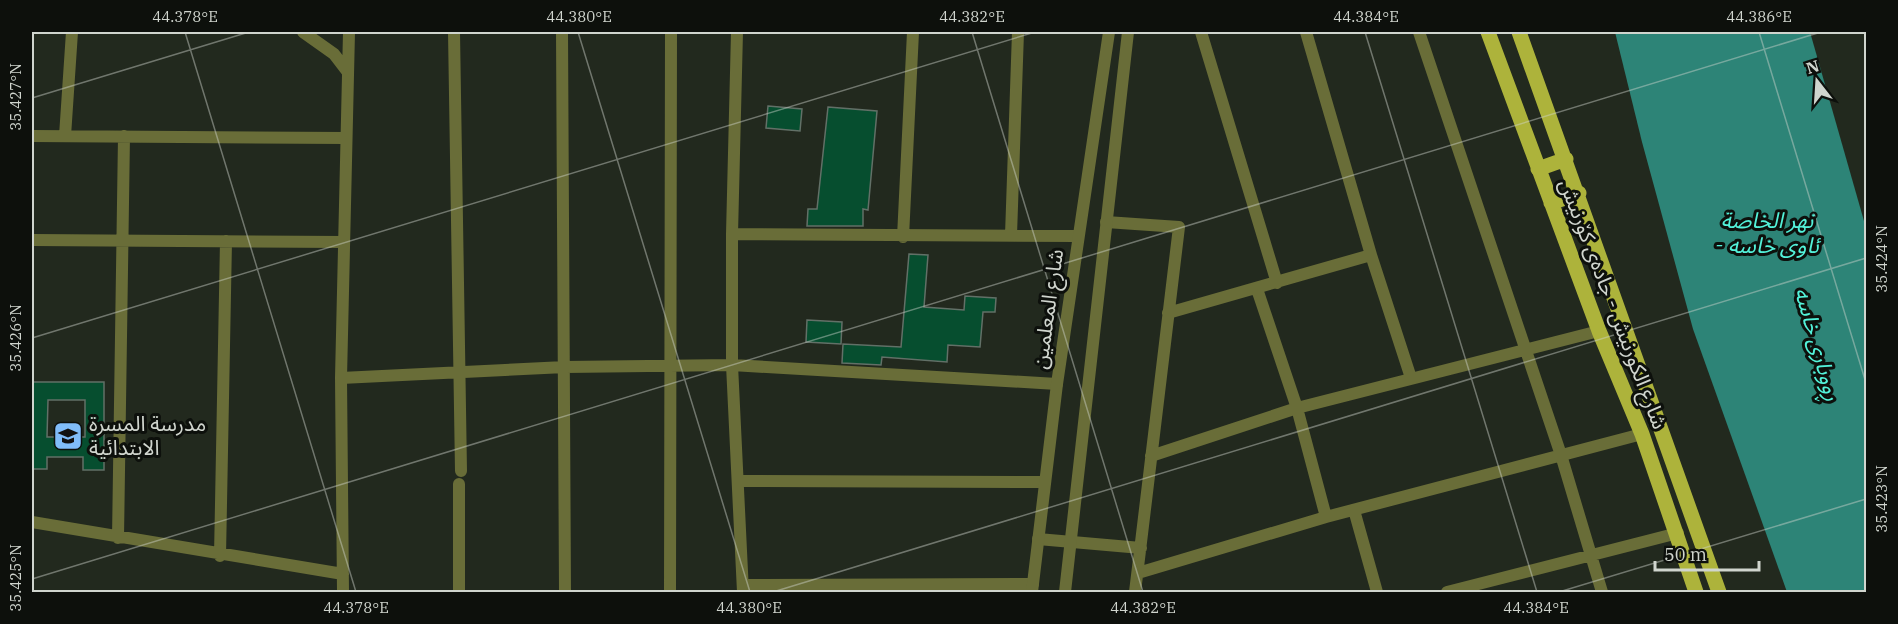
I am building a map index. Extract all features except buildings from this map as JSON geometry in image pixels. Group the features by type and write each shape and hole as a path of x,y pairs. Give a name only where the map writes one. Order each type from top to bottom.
{"main road":[{"name":"شارع الكورنيش - جادەی کۆرنیش","path":"1488,32 1599,331 1642,434 1678,533 1696,592"},
{"name":"شارع الكورنيش - جادەی کۆرنیش","path":"1519,32 1579,193 1719,592"},
{"path":"1538,169 1566,159"},
{"path":"1551,203 1579,193"}],"street":[{"path":"65,136 72,32"},
{"path":"303,32 334,54 347,71"},
{"path":"343,592 341,378 349,32"},
{"path":"454,32 461,371 459,592"},
{"path":"562,32 565,592"},
{"path":"670,592 671,32"},
{"path":"737,32 732,234 732,365 743,589 1033,588"},
{"path":"903,237 913,32"},
{"path":"1011,235 1018,32"},
{"name":"شارع المعلمين","path":"1033,588 1077,236 1109,32"},
{"path":"1065,592 1128,32"},
{"path":"1201,32 1277,284"},
{"path":"1305,32 1371,255 1411,378"},
{"path":"1419,32 1561,455 1602,592"},
{"path":"32,136 346,138"},
{"path":"118,538 124,136"},
{"path":"1107,222 1179,227 1135,592"},
{"path":"732,234 903,237 1077,236"},
{"path":"32,240 344,242"},
{"path":"220,556 226,242"},
{"path":"1168,313 1277,284 1371,255"},
{"path":"1257,289 1297,408 1326,517"},
{"path":"1151,456 1297,408 1599,331"},
{"path":"341,378 565,367 732,365 1057,384"},
{"path":"1138,573 1326,517 1642,434"},
{"path":"739,481 1045,482"},
{"path":"1354,510 1377,592"},
{"path":"32,522 220,556 343,574"},
{"path":"1448,592 1678,533"},
{"path":"1038,539 1141,548"}],"water":[{"name":"نهر الخاصة - ئاوی خاسە","path":"1615,32 1810,32 1866,228 1866,592 1787,592 1693,329 1642,142"}],"place":[{"name":"مدرسة المسرة الابتدائية","path":"68,436"}],"water label":[{"name":"ڕووباری خاسە","path":"1818,344"}]}
